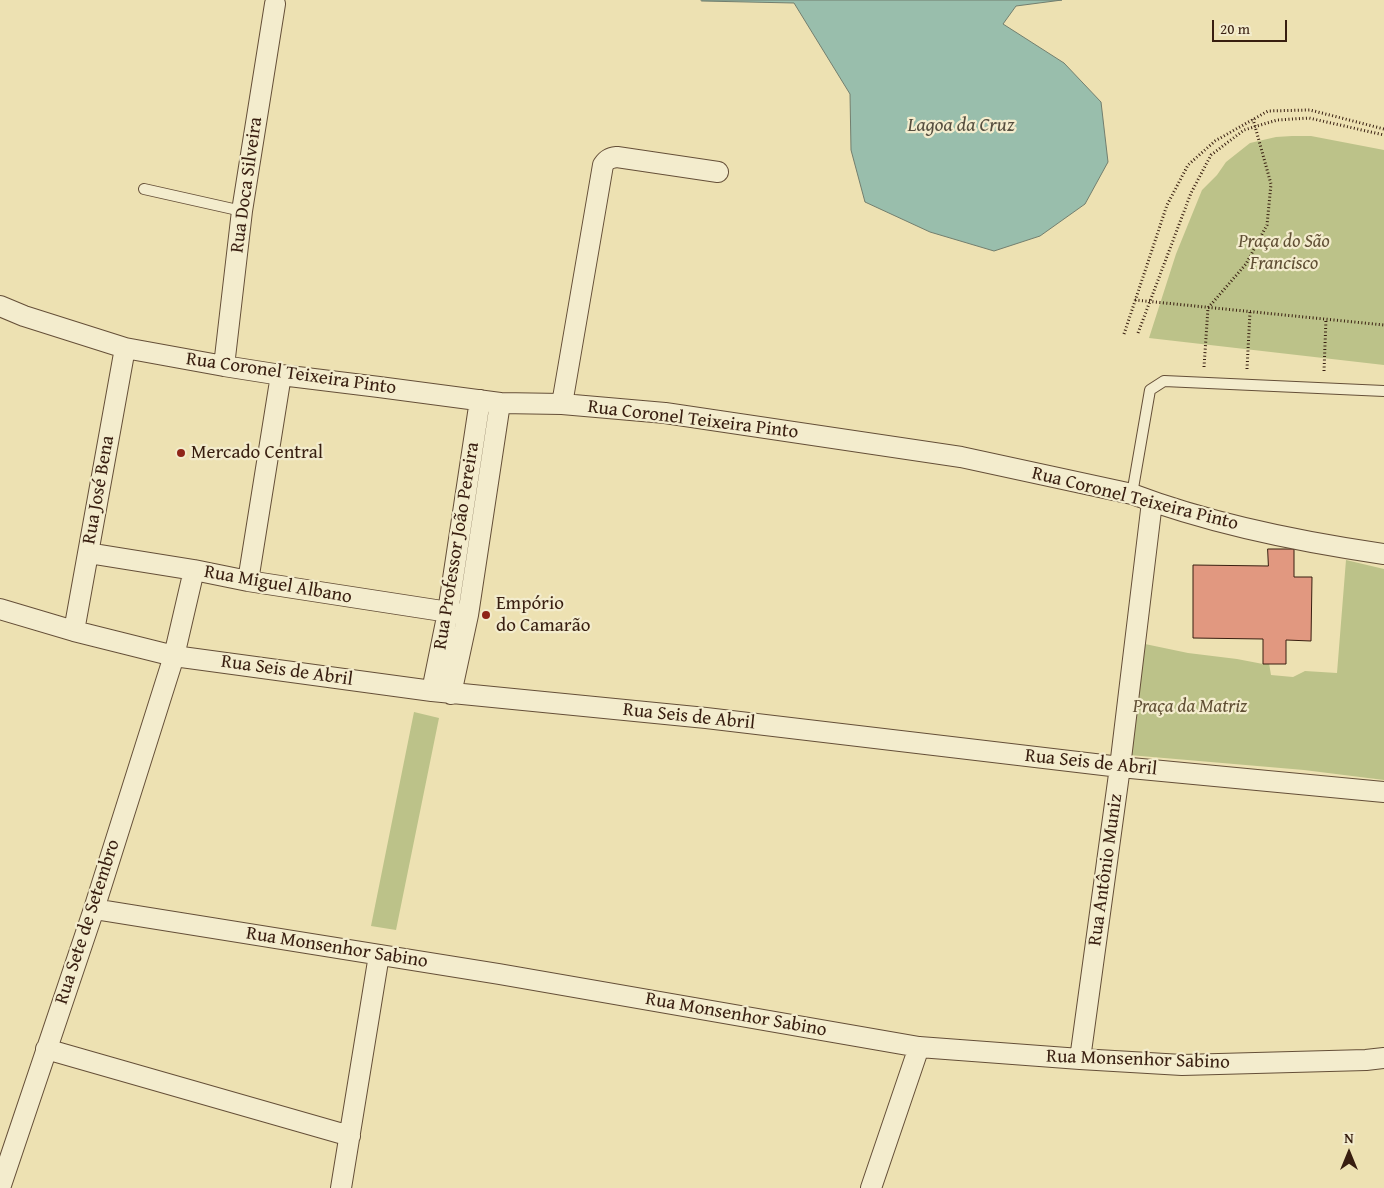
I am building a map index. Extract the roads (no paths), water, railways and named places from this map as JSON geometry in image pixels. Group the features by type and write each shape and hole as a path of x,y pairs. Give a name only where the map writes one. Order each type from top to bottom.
{"street":[{"name":"Rua Doca Silveira","path":"224,366 242,211 275,4"},
{"path":"562,404 601,174 606,160 617,157 718,172"},
{"name":"Rua Coronel Teixeira Pinto","path":"0,306 24,316 124,348 281,375 500,403 562,404 665,414 961,457 1132,494 1152,502 1233,525 1384,554"},
{"name":"Rua José Bena","path":"74,631 124,348"},
{"path":"248,581 281,375"},
{"name":"Rua Professor João Pereira","path":"432,691 448,612 480,400"},
{"name":"Rua Professor João Pereira","path":"452,694 468,615 500,403"},
{"name":"Rua Antônio Muniz","path":"1080,1059 1120,767 1152,502"},
{"name":"Rua Miguel Albano","path":"88,554 468,615"},
{"name":"Rua Sete de Setembro","path":"0,1188 94,909 174,656 194,570"},
{"name":"Rua Seis de Abril","path":"0,609 74,631 174,656 452,694 706,718 1120,767 1384,792"},
{"name":"Rua Monsenhor Sabino","path":"94,909 509,975 919,1047 1182,1065 1384,1058"},
{"path":"341,1188 379,955"},
{"path":"871,1188 919,1047"},
{"path":"46,1049 350,1136"}],"lane":[{"path":"144,189 242,211"},
{"path":"1132,494 1150,390 1164,381 1384,390"}],"water":[{"name":"Lagoa da Cruz","path":"701,0 1062,0 1016,6 1003,24 1064,63 1101,102 1108,162 1085,204 1040,236 994,251 930,232 865,202 851,150 850,94 794,3"}],"place":[{"name":"Mercado Central","path":"181,453"},
{"name":"Empório do Camarão","path":"486,615"}],"park label":[{"name":"Praça do São Francisco","path":"1284,253"},
{"name":"Praça da Matriz","path":"1190,707"}]}
